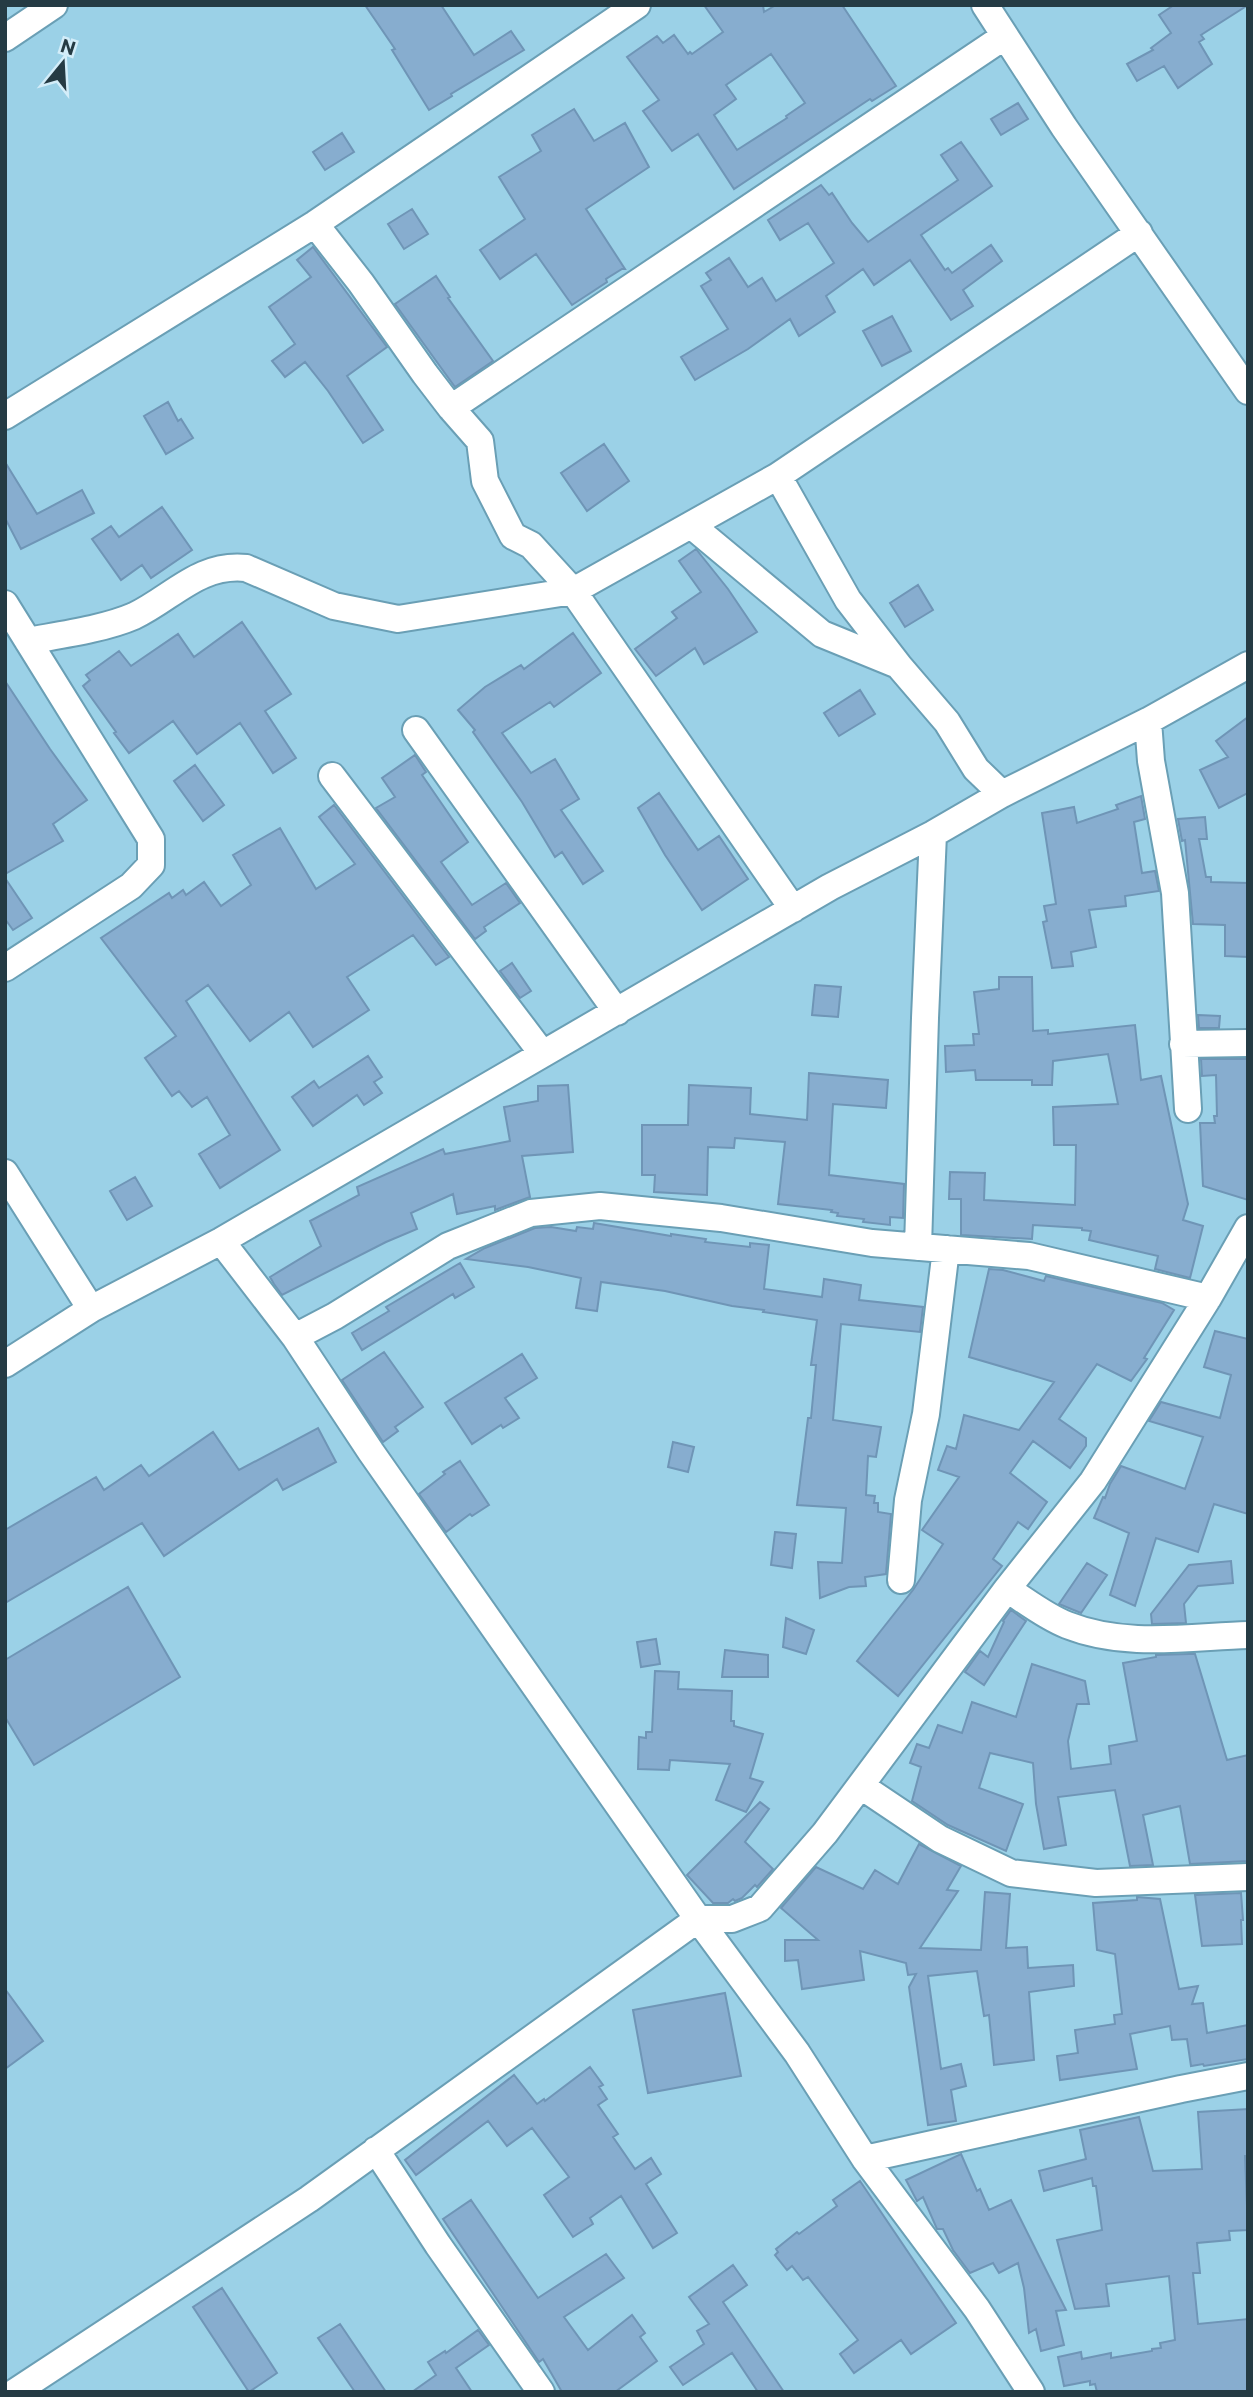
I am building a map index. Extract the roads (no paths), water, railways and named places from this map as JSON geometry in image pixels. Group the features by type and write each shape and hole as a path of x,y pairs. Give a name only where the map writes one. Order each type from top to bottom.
{"street":[{"path":"5,38 54,5"},
{"path":"5,415 315,224 637,5"},
{"path":"985,5 1064,127 1248,391"},
{"path":"451,408 1005,36"},
{"path":"315,224 451,408 480,441 485,481 513,537 531,545 573,591 793,909"},
{"path":"28,641 85,630 134,616 183,583 232,567 246,568 334,606 398,619 573,591 778,476 1139,233"},
{"path":"778,476 849,600 899,666 947,722 976,769 1002,794"},
{"path":"691,525 822,634 899,666"},
{"path":"5,604 151,839 151,865 131,886 5,968"},
{"path":"5,1364 91,1309 221,1241 830,887 1248,665"},
{"path":"1148,720 1151,761 1175,893 1188,1109"},
{"path":"416,730 617,1012"},
{"path":"332,776 542,1053"},
{"path":"918,1247 933,834"},
{"path":"1183,1044 1248,1043"},
{"path":"5,1173 91,1309"},
{"path":"295,1337 335,1316 448,1246 531,1213 600,1206 721,1218 872,1243 1029,1256 1208,1297"},
{"path":"15,2392 309,2199 698,1919 732,1919 760,1908 825,1833 1007,1589 1093,1481 1248,1228"},
{"path":"221,1241 295,1337 379,1464 698,1919 797,2053 865,2160 977,2309 1031,2392"},
{"path":"901,1580 908,1500 926,1413 946,1249"},
{"path":"1007,1589 1065,1624 1102,1636 1158,1640 1248,1635"},
{"path":"860,1786 940,1839 1011,1873 1096,1883 1248,1877"},
{"path":"865,2160 1248,2076"},
{"path":"376,2150 438,2245 541,2392"}]}
